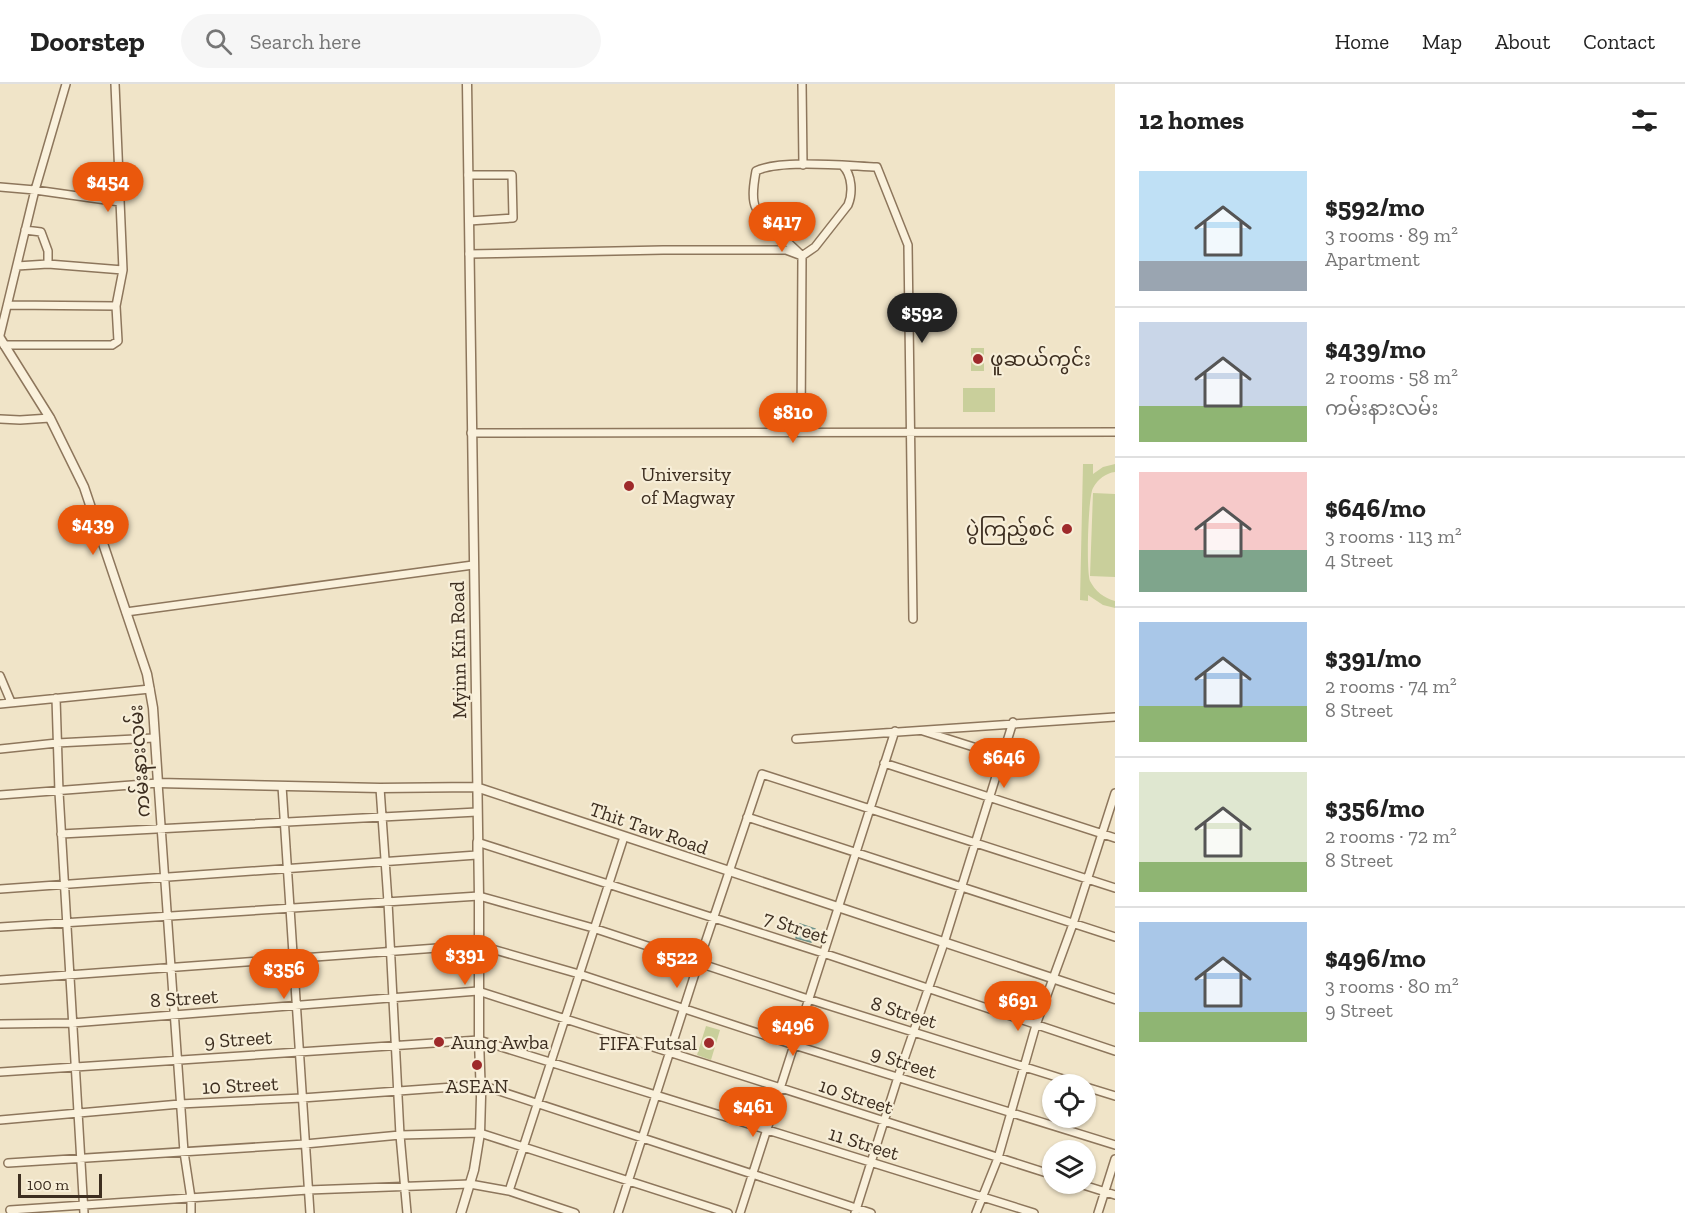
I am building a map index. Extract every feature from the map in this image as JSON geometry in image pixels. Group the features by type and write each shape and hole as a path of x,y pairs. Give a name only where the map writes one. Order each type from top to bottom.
{"street":[{"path":"66,84 35,190 1,339 116,344 118,341 116,306 123,270 115,84"},
{"name":"Myinn Kin Road","path":"467,84 477,842"},
{"path":"802,84 803,165"},
{"path":"801,431 802,256 755,207 756,171 766,166 878,167 908,245 913,619"},
{"path":"802,256 815,247 850,200 849,173 843,166"},
{"path":"468,175 512,175 513,218 469,221"},
{"path":"0,187 120,202"},
{"path":"25,230 40,232 48,251 48,264"},
{"path":"469,254 786,250 802,256"},
{"path":"17,266 48,264 123,270"},
{"path":"8,305 116,306"},
{"name":"ကမ်းနားလမ်း","path":"1,339 50,418 84,487 147,674 158,783 180,1104 191,1213"},
{"path":"0,419 50,418"},
{"path":"471,433 1115,432"},
{"path":"126,612 473,565"},
{"path":"0,676 11,702"},
{"path":"0,704 150,689"},
{"path":"56,698 58,792 68,923 74,1067 84,1209"},
{"path":"796,739 1013,722 1115,717"},
{"path":"856,1211 898,1077 944,943 1013,722"},
{"path":"918,730 1002,756"},
{"path":"740,1213 895,731"},
{"path":"0,749 57,743 154,738"},
{"path":"884,763 1115,838"},
{"path":"618,1213 762,774 1115,888"},
{"path":"0,795 158,783"},
{"name":"Thit Taw Road","path":"158,783 380,788 476,787 1115,999"},
{"path":"282,786 310,1213"},
{"path":"380,788 400,1135 407,1213"},
{"path":"976,1213 998,1158 1036,1025 1073,924 1115,794"},
{"path":"61,834 477,812"},
{"path":"747,817 1115,937"},
{"path":"508,1191 624,837"},
{"path":"461,1213 470,1184 480,1132 477,842"},
{"name":"7 Street","path":"477,842 823,953 1115,1051"},
{"path":"0,889 477,855"},
{"name":"8 Street","path":"0,927 479,896 699,961 808,999 1047,1074"},
{"path":"0,980 478,945"},
{"name":"9 Street","path":"478,945 579,974 794,1045 1115,1145"},
{"name":"8 Street","path":"0,1024 72,1023 478,992"},
{"name":"10 Street","path":"478,992 1042,1172"},
{"name":"9 Street","path":"0,1072 479,1040"},
{"name":"11 Street","path":"479,1040 1034,1213"},
{"path":"481,1085 753,1174 856,1211 871,1213"},
{"name":"10 Street","path":"0,1120 180,1104 481,1085"},
{"path":"1096,1090 1115,1096"},
{"path":"8,1163 305,1144 400,1135 480,1132 728,1213"},
{"path":"1098,1213 1115,1159"},
{"path":"10,1210 84,1209 191,1197 470,1184 508,1191 575,1213"},
{"path":"1096,1188 1115,1195"}],"green space":[{"name":"ဖူဆယ်ကွင်း","path":"971,348 984,348 984,371 971,371"},
{"path":"963,388 995,388 995,412 963,412"},
{"path":"1083,464 1093,464 1093,474 1103,467 1115,464 1115,472 1097,482 1091,494 1088,550 1090,581 1100,594 1115,601 1115,608 1103,605 1088,595 1088,601 1080,600"},
{"path":"1093,493 1115,494 1115,577 1090,576"},
{"name":"FIFA Futsal","path":"706,1026 720,1030 711,1060 697,1055"}],"water":[{"path":"800,924 815,929 811,942 796,938"}],"place":[{"name":"ဖူဆယ်ကွင်း","path":"978,359"},
{"name":"University of Magway","path":"629,486"},
{"name":"ပွဲကြည့်စင်","path":"1067,529"},
{"name":"Aung Awba","path":"439,1042"},
{"name":"FIFA Futsal","path":"709,1043"},
{"name":"ASEAN","path":"477,1065"}]}
